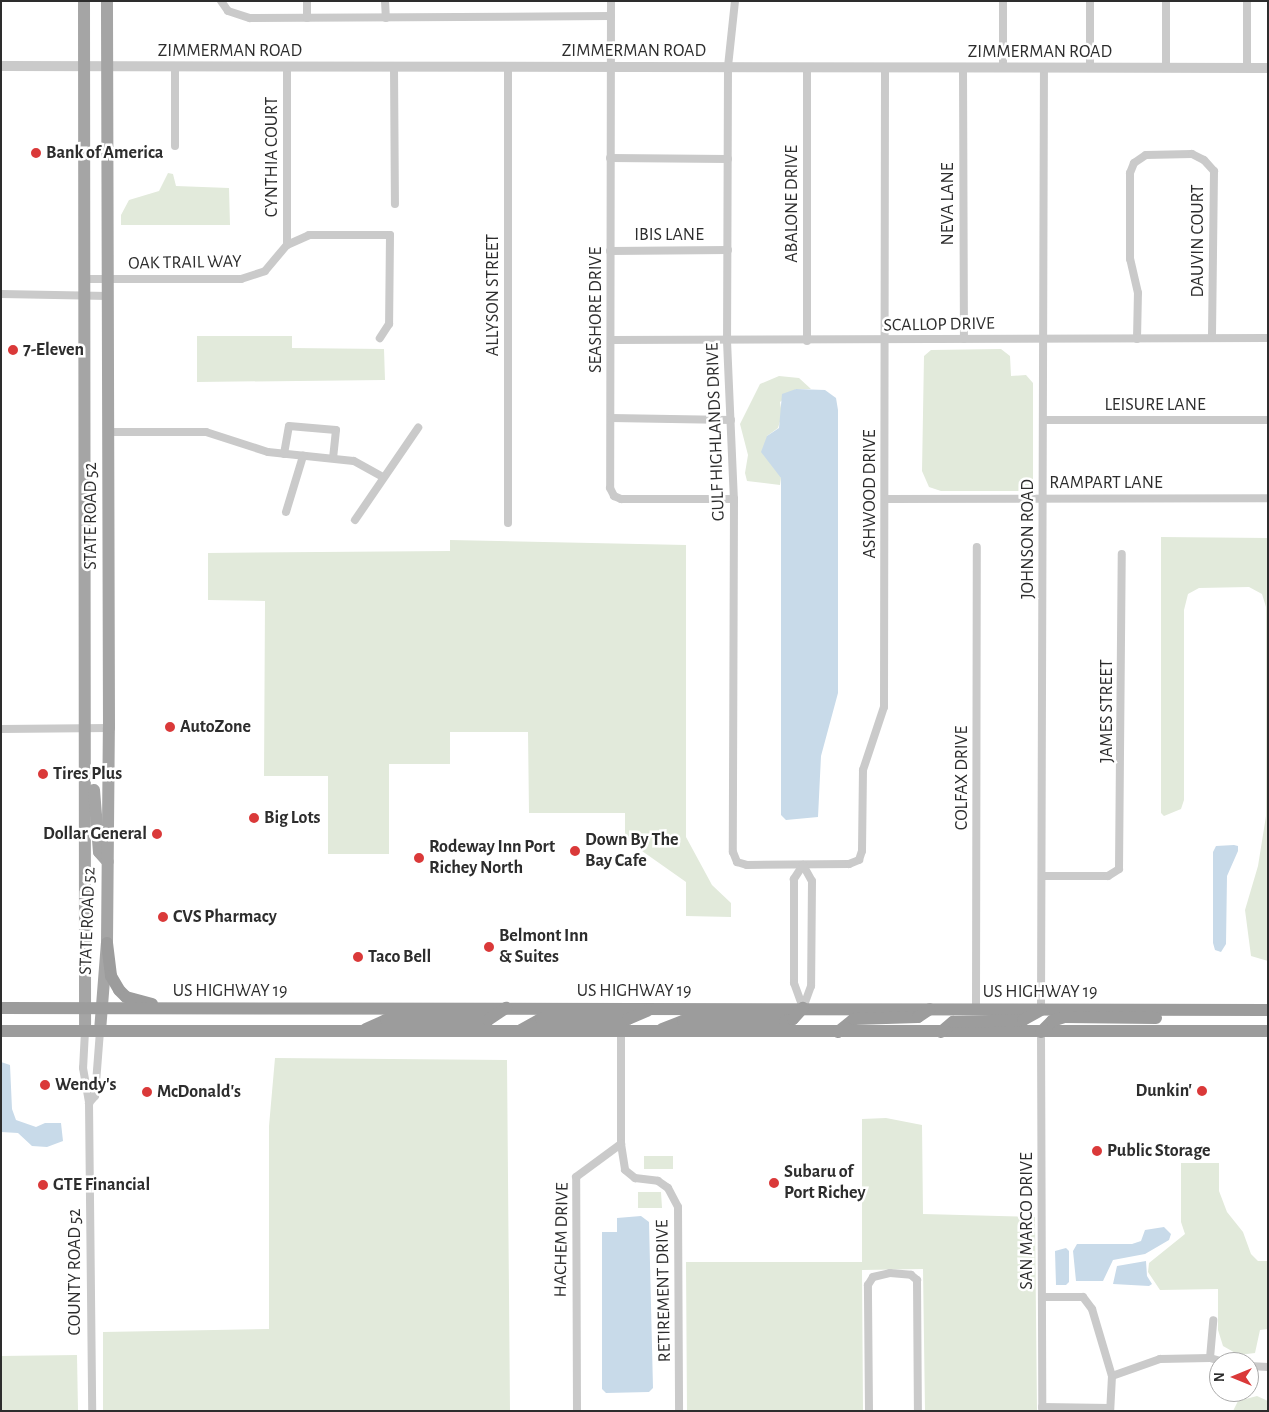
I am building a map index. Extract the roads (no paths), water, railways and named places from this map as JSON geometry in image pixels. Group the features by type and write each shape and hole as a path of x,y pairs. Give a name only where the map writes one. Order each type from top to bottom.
{"highway":[{"path":"107,943 111,976 118,990 126,996 166,1008"},
{"name":"US HIGHWAY 19","path":"1,1008 1268,1010"},
{"path":"361,1031 386,1020 488,1020 506,1008"},
{"path":"518,1031 541,1020 628,1019 653,1008"},
{"path":"655,1032 683,1021 785,1021 793,1019 804,1008"},
{"path":"838,1032 854,1019 918,1018 930,1008"},
{"path":"941,1032 953,1022 1022,1020 1041,1010"},
{"path":"1041,1032 1052,1021 1064,1018 1211,1015 1217,1010"},
{"path":"1,1031 1267,1031"}],"main road":[{"name":"STATE ROAD 52","path":"84,1 85,1031"},
{"name":"STATE ROAD 52","path":"100,1031 107,943 109,728 107,1"},
{"path":"86,761 93,780 99,852 108,862"}],"street":[{"path":"221,1 228,11 250,18 611,16"},
{"path":"307,1 307,18"},
{"path":"386,1 386,18"},
{"name":"SEASHORE DRIVE","path":"611,1 610,488 614,496 621,499 734,499"},
{"name":"GULF HIGHLANDS DRIVE","path":"735,1 728,67 727,341 734,499 733,852 737,862"},
{"path":"1002,1 1003,68"},
{"path":"1090,1 1090,68"},
{"path":"1166,1 1166,68"},
{"path":"1247,1 1247,68"},
{"name":"ZIMMERMAN ROAD","path":"1,66 287,68 1268,68"},
{"path":"175,67 175,146"},
{"name":"ABALONE DRIVE","path":"807,67 807,341"},
{"name":"ASHWOOD DRIVE","path":"737,862 747,865 850,864 859,860 862,851 863,770 884,706 885,67"},
{"name":"CYNTHIA COURT","path":"287,68 287,245"},
{"path":"394,68 395,204"},
{"name":"ALLYSON STREET","path":"508,68 508,523"},
{"name":"NEVA LANE","path":"963,68 964,340"},
{"name":"JOHNSON ROAD","path":"1041,1010 1044,68"},
{"name":"DAUVIN COURT","path":"1137,339 1138,293 1130,259 1130,173 1134,163 1146,155 1192,154 1204,160 1214,172 1212,338"},
{"path":"610,158 728,159"},
{"name":"OAK TRAIL WAY","path":"85,278 241,280 264,271 287,245 309,235 390,235 388,324 380,338"},
{"name":"IBIS LANE","path":"610,251 728,250"},
{"path":"1,294 108,296"},
{"name":"SCALLOP DRIVE","path":"611,340 807,341 1268,338"},
{"path":"611,418 731,420"},
{"name":"LEISURE LANE","path":"1043,420 1268,420"},
{"path":"284,454 289,426 336,430 333,457"},
{"path":"355,520 418,428"},
{"path":"108,432 206,432 284,454 333,457 354,461 383,477"},
{"path":"286,512 303,456"},
{"name":"RAMPART LANE","path":"884,499 1268,498"},
{"name":"COLFAX DRIVE","path":"976,1009 977,547"},
{"name":"JAMES STREET","path":"1042,876 1108,876 1118,869 1122,554"},
{"path":"1,729 109,728"},
{"path":"803,865 812,881 811,986 804,1008 794,983 794,879 803,865"},
{"name":"COUNTY ROAD 52","path":"85,1031 85,1091 90,1103 92,1411"},
{"name":"COUNTY ROAD 52","path":"90,1103 96,1096 100,1031"},
{"path":"621,1032 621,1144"},
{"name":"SAN MARCO DRIVE","path":"1041,1032 1042,1409"},
{"name":"HACHEM DRIVE","path":"577,1411 576,1177 621,1144"},
{"name":"RETIREMENT DRIVE","path":"621,1144 625,1170 635,1178 658,1181 668,1188 678,1207 679,1411"},
{"path":"869,1411 868,1285 873,1277 890,1273 911,1275 917,1280 918,1411"},
{"path":"1042,1297 1083,1297 1092,1309 1112,1376 1110,1409 1042,1409"},
{"path":"1211,1352 1214,1320"},
{"path":"1112,1376 1160,1359 1209,1358"}],"water":[{"path":"796,389 825,390 836,398 838,410 838,693 821,756 818,817 786,820 781,815 781,478 761,452 767,436 779,428 782,394"},
{"path":"1216,846 1238,846 1238,851 1227,876 1226,944 1221,952 1215,950 1213,943 1213,852"},
{"path":"1,1062 10,1065 12,1109 16,1120 36,1127 45,1123 61,1123 63,1141 47,1147 32,1146 18,1133 1,1132"},
{"path":"641,1216 649,1222 653,1388 649,1392 606,1393 602,1389 602,1232 617,1232 617,1218"},
{"path":"1164,1227 1171,1234 1169,1240 1145,1254 1113,1260 1103,1281 1076,1281 1073,1251 1077,1244 1132,1244 1141,1241 1145,1230"},
{"path":"1066,1248 1069,1251 1069,1282 1066,1285 1056,1285 1055,1251"},
{"path":"1146,1261 1147,1276 1152,1284 1149,1286 1113,1284 1117,1266"}],"place":[{"name":"Bank of America","path":"36,153"},
{"name":"7-Eleven","path":"13,350"},
{"name":"AutoZone","path":"170,727"},
{"name":"Tires Plus","path":"43,774"},
{"name":"Big Lots","path":"254,818"},
{"name":"Dollar General","path":"157,834"},
{"name":"Down By The Bay Cafe","path":"575,851"},
{"name":"Rodeway Inn Port Richey North","path":"419,858"},
{"name":"CVS Pharmacy","path":"163,917"},
{"name":"Belmont Inn & Suites","path":"489,947"},
{"name":"Taco Bell","path":"358,957"},
{"name":"Wendy's","path":"45,1085"},
{"name":"Dunkin'","path":"1202,1091"},
{"name":"McDonald's","path":"147,1092"},
{"name":"Public Storage","path":"1097,1151"},
{"name":"Subaru of Port Richey","path":"774,1183"},
{"name":"GTE Financial","path":"43,1185"}]}
